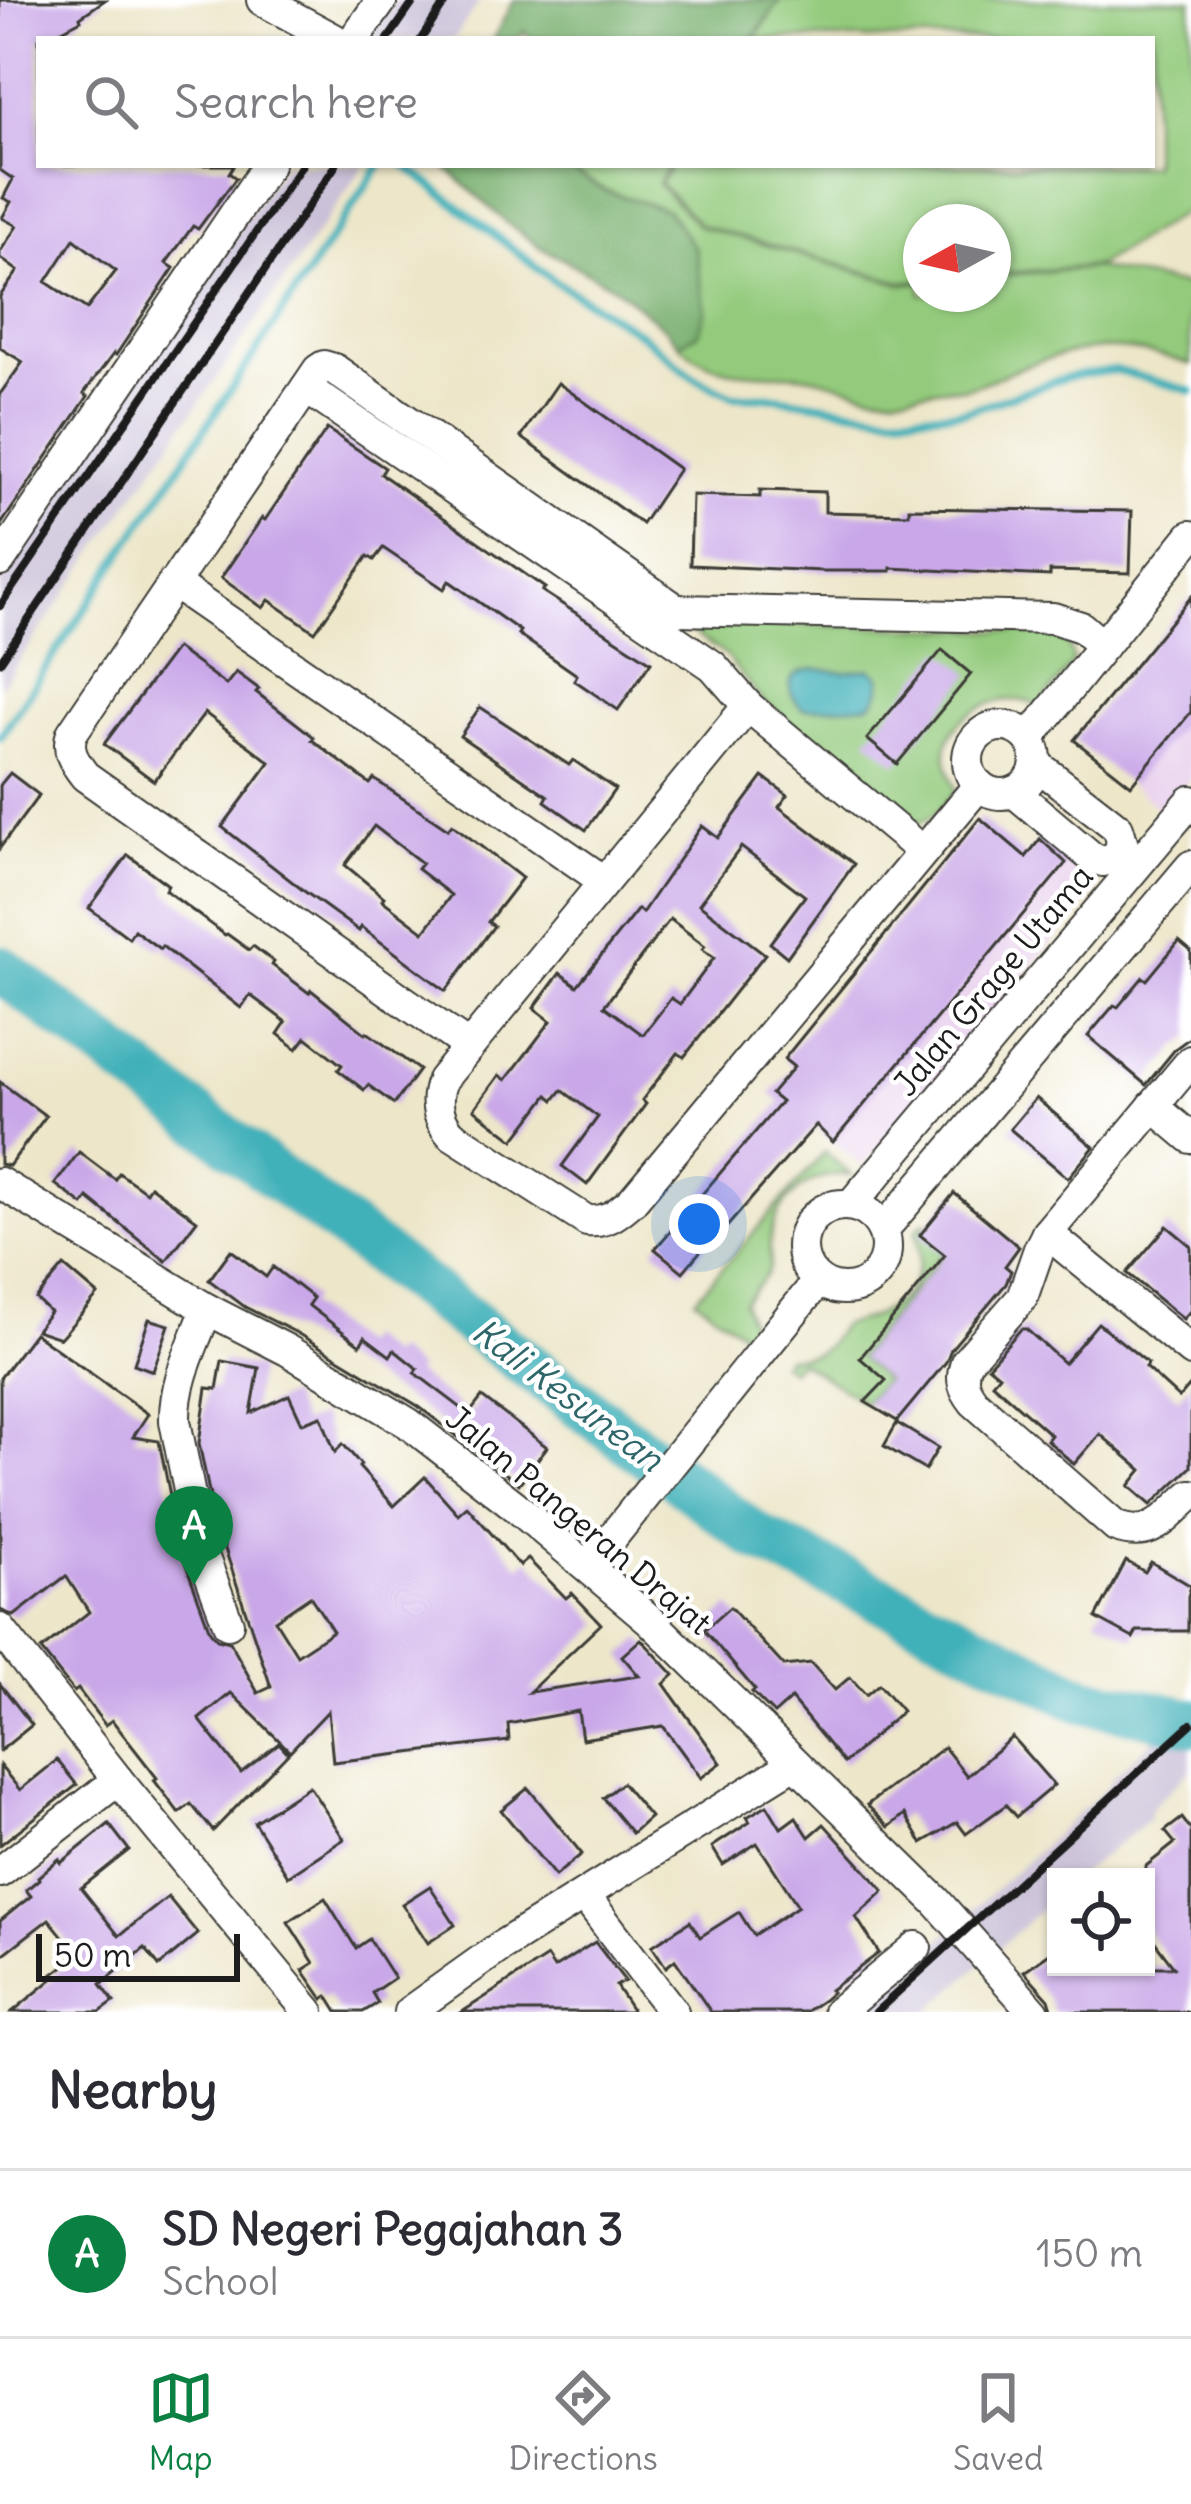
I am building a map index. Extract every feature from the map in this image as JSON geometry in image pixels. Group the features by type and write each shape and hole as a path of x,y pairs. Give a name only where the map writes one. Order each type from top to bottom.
{"street":[{"path":"262,0 328,36"},
{"path":"356,36 382,0"},
{"path":"0,561 266,168"},
{"path":"469,1047 85,776 68,744 318,370 329,366 668,621 748,706 922,851"},
{"path":"1125,864 1118,828 1033,751 1017,728 1000,725 985,730 973,741 968,756 970,772 990,792 1014,792 1025,786 1032,776 1033,751 1103,646 1191,536"},
{"path":"173,583 604,881"},
{"path":"668,621 1054,618 1081,627 1103,646"},
{"path":"748,706 442,1080 437,1093 443,1125 451,1134 587,1221 600,1222 616,1215 632,1201 979,785"},
{"path":"883,1230 1188,877 1094,859 1014,792"},
{"name":"Jalan Grage Utama","path":"851,1204 1125,864 1191,801"},
{"path":"1191,1061 1047,1233 1022,1298 966,1362 962,1374 964,1389 974,1402 1116,1527 1131,1533 1152,1529 1191,1495"},
{"path":"1154,1106 1191,1138"},
{"name":"Jalan Pangeran Drajat","path":"0,1183 408,1424 589,1566 936,1901 1034,2012"},
{"path":"851,1204 875,1218 886,1248 882,1267 870,1281 853,1289 835,1289 808,1270 802,1243 805,1230 824,1209 851,1204"},
{"path":"1047,1233 1191,1352"},
{"path":"589,1566 818,1281"},
{"path":"207,1309 180,1381 175,1421 198,1538 228,1624"},
{"path":"0,1629 309,2012"},
{"path":"409,2012 500,1947 795,1763"},
{"path":"0,1872 118,1780"},
{"path":"584,1895 673,2012"},
{"path":"838,2012 916,1947"}],"shaded area":[{"path":"396,0 481,0 456,36 371,36"},
{"path":"281,168 363,168 0,688 0,576"},
{"path":"1191,655 1191,777 1162,811 1103,762"},
{"path":"1039,841 1097,889 862,1167 807,1118"},
{"path":"1191,1704 1191,1770 1151,1808 1149,1819 1088,1868 1047,1868 1047,1904 928,2012 862,2012 1112,1782"}],"green space":[{"path":"514,0 780,0 755,36 528,36 524,31 520,36 495,36"},
{"path":"780,0 1191,0 1191,208 1097,266 1011,273 1011,204 903,204 901,282 700,225 660,183 670,168 1155,168 1155,36 757,36"},
{"path":"446,168 566,168 606,191 667,210 695,248 706,311 699,332 679,344 616,288 540,247"},
{"path":"566,168 667,168 658,184 699,226 903,284 903,312 1011,312 1011,275 1097,268 1189,286 1191,365 1126,349 1087,350 1046,359 968,388 889,395 809,376 722,369 679,344 699,332 695,248 667,210 606,191"},
{"path":"688,621 1041,632 1063,641 1073,662 1039,706 999,701 963,720 946,748 956,790 934,815 913,823 904,822 759,697 725,655 688,630"},
{"path":"825,1152 851,1175 808,1184 778,1214 768,1271 743,1302 752,1329 747,1336 695,1299"},
{"path":"924,1222 951,1244 859,1357 884,1380 864,1402 799,1361 790,1370 781,1363 786,1357 820,1351 842,1325 877,1315 903,1296 918,1268 916,1231"}],"water":[{"path":"870,669 880,676 878,693 868,705 803,709 792,694 791,682 799,673"}],"building":[{"path":"0,0 105,0 51,36 36,36 36,168 232,168 229,173 236,178 166,263 174,268 116,355 84,393 88,396 0,526 0,394 23,362 0,348 0,296 18,271 0,258 17,226 2,218 11,202 3,198 13,179 0,170","holes":["74,239 116,271 87,309 46,282"]},
{"path":"558,383 679,469 642,524 521,437"},
{"path":"327,429 385,468 381,474 545,588 542,591 651,662 618,710 449,581 444,589 383,548 374,560 368,556 315,632 269,600 263,608 221,578"},
{"path":"760,490 825,492 825,512 909,514 909,508 1132,511 1130,573 1050,571 1050,576 690,565 692,495 760,497"},
{"path":"1191,597 1191,712 1131,785 1074,740"},
{"path":"176,648 226,685 236,672 370,784 374,779 448,829 452,824 522,878 488,922 494,926 446,991 222,827 270,762 205,713 154,781 104,744","holes":["374,826 422,863 417,869 451,895 424,932 345,865"]},
{"path":"942,650 971,674 897,764 867,739"},
{"path":"480,707 615,789 586,830 545,801 548,796 460,736"},
{"path":"10,773 39,795 0,848 0,785"},
{"path":"763,777 788,795 779,807 854,864 787,957 770,943 805,896 741,847 699,904 765,954 684,1057 678,1053 587,1185 562,1166 598,1117 562,1090 554,1100 548,1095 514,1140 474,1109 499,1075 506,1080 551,1021 534,1008 560,973 577,986 638,909 642,913 702,826 718,838","holes":["670,919 705,946 702,949 714,958 680,1004 671,998 643,1035 604,1006"]},
{"path":"980,818 1026,857 1040,839 1066,863 833,1142 816,1125 683,1272 655,1249 781,1102 771,1094 794,1067 784,1059"},
{"path":"128,855 225,935 249,950 253,946 309,993 311,990 419,1070 394,1104 368,1085 364,1090 338,1070 342,1065 306,1037 297,1049 278,1034 286,1022 250,995 241,1008 162,946 134,930 129,938 89,908"},
{"path":"1179,941 1191,951 1191,1037 1146,1085 1088,1036 1143,977 1147,980"},
{"path":"0,1082 46,1116 9,1166 0,1164"},
{"path":"1036,1098 1094,1147 1068,1178 1010,1129"},
{"path":"79,1152 115,1179 119,1173 146,1192 150,1186 197,1220 166,1261 88,1198 83,1205 55,1184"},
{"path":"954,1193 1019,1247 1005,1266 1011,1271 1006,1284 897,1421 865,1402 886,1380 860,1358 945,1255 920,1235"},
{"path":"1167,1226 1191,1246 1191,1310 1183,1319 1127,1273"},
{"path":"231,1250 266,1277 273,1267 313,1298 308,1305 360,1345 365,1337 390,1356 394,1350 418,1369 415,1373 469,1414 482,1397 547,1447 519,1484 418,1406 245,1307 209,1280"},
{"path":"64,1266 98,1295 60,1338 36,1330 50,1312 36,1299"},
{"path":"149,1319 169,1325 153,1371 134,1364"},
{"path":"1098,1323 1148,1363 1145,1367 1179,1398 1191,1384 1191,1467 1151,1505 1129,1486 1142,1470 1100,1434 1074,1464 1047,1440 1051,1435 992,1383 999,1375 988,1366 1021,1329 1064,1363"},
{"path":"34,1333 148,1414 133,1437 159,1441 178,1535 173,1538 210,1631 217,1639 230,1642 258,1693 271,1687 214,1516 199,1443 207,1388 217,1389 222,1361 259,1368 251,1413 289,1395 302,1423 321,1416 335,1452 343,1444 394,1506 425,1477 458,1514 467,1506 520,1566 528,1559 566,1598 572,1593 601,1624 529,1692 639,1676 622,1656 641,1639 674,1675 664,1684 721,1763 701,1778 663,1726 582,1739 578,1711 508,1724 509,1741 333,1762 328,1711 290,1751 231,1693 199,1719 241,1773 279,1743 288,1753 213,1831 191,1804 179,1813 112,1720 105,1725 41,1650 89,1612 66,1576 14,1616 0,1610 0,1378","holes":["310,1596 333,1631 297,1655 275,1620"]},
{"path":"897,1423 938,1448 925,1470 884,1446"},
{"path":"1126,1561 1145,1572 1151,1562 1191,1586 1188,1631 1137,1631 1133,1638 1096,1618"},
{"path":"730,1607 784,1666 811,1663 835,1690 850,1677 866,1695 879,1684 902,1711 844,1763 791,1699 774,1714 704,1630"},
{"path":"0,1684 32,1725 0,1751"},
{"path":"1012,1737 1054,1785 1016,1817 1006,1805 966,1834 957,1822 922,1843 905,1814 889,1827 867,1805 944,1747 967,1776"},
{"path":"57,1760 77,1785 0,1845 0,1766 20,1790"},
{"path":"622,1783 650,1817 632,1833 603,1798"},
{"path":"309,1786 344,1839 288,1876 254,1822"},
{"path":"528,1788 582,1854 555,1876 501,1810"},
{"path":"767,1805 781,1828 796,1817 809,1837 824,1824 884,1891 856,1917 879,1953 805,2012 711,2012 675,1960 666,1967 652,1946 690,1921 700,1937 739,1912 754,1936 798,1906 757,1843 723,1865 712,1847"},
{"path":"1182,1818 1191,1830 1191,2012 1053,2012 1049,1999 1024,1971 1047,1955 1047,1976 1155,1976 1155,1967 1174,1967 1155,1942 1155,1868 1146,1868 1175,1843 1165,1831"},
{"path":"109,1824 129,1850 81,1888 119,1936 168,1897 198,1934 159,1966 145,1948 101,1984 114,2002 100,2012 12,2012 78,1955 49,1919 0,1957 0,1921 31,1896 26,1890 38,1877"},
{"path":"430,1886 455,1925 428,1943 402,1904"},
{"path":"325,1898 356,1948 369,1939 394,1978 372,1993 378,2003 363,2012 338,2012 303,1970 314,1963 288,1922"},
{"path":"595,1942 625,1981 616,1986 633,2012 462,2012 547,1957 554,1968"}],"waterway":[{"path":"0,737 378,168"},
{"path":"409,168 553,280 641,334 693,377 733,396 776,397 888,415 963,412 1071,376 1116,370 1191,391"},
{"name":"Kali Kesunean","path":"0,969 755,1536 1082,1699 1191,1722"}],"railway":[{"path":"390,36 415,0"},
{"path":"423,36 447,0"},
{"path":"0,606 300,168"},
{"path":"0,662 334,168"},
{"path":"876,2012 1191,1724"}],"place":[{"name":"SD Negeri Pegajahan 3","path":"194,1585"}]}
